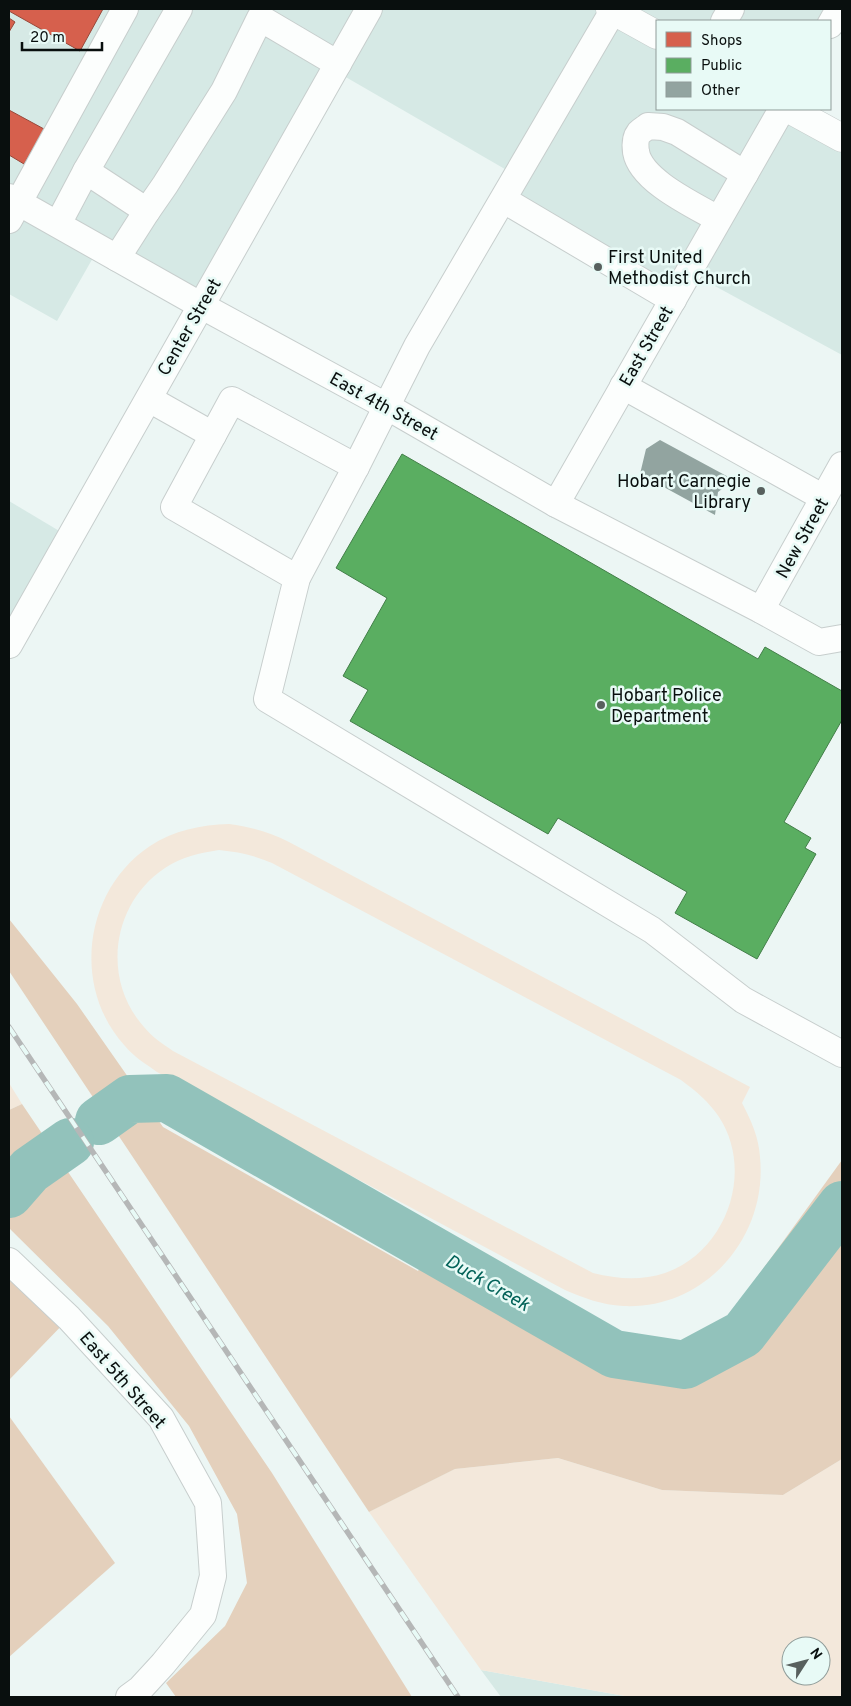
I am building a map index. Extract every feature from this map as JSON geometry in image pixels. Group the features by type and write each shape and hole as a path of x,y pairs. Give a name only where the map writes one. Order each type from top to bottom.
{"main road":[{"path":"613,9 656,34"},
{"path":"791,110 842,138"}],"street":[{"path":"12,206 125,9"},
{"path":"58,224 86,171 179,9"},
{"name":"Center Street","path":"9,645 369,9"},
{"path":"613,9 504,200 417,346 297,578 267,698 652,930 743,1000 842,1054"},
{"path":"725,20 731,9"},
{"path":"831,24 839,9"},
{"path":"117,258 224,90 260,18 338,64"},
{"name":"East Street","path":"556,504 781,110"},
{"path":"718,220 659,184 646,172 637,157 635,145 638,134 648,126 663,127 677,132 745,174"},
{"path":"86,171 146,211"},
{"path":"504,200 673,300"},
{"name":"East 4th Street","path":"12,206 58,224 202,306 386,406 556,504 819,642 842,638"},
{"path":"623,386 824,498"},
{"path":"149,399 213,435"},
{"path":"297,578 174,507 232,400 356,467"},
{"name":"New Street","path":"761,610 842,466"},
{"name":"East 5th Street","path":"9,1261 69,1318 161,1418 208,1503 214,1576 203,1615 163,1664 130,1697"}],"shaded area":[{"path":"9,9 366,9 201,301 98,249 57,321 9,294"},
{"path":"372,9 606,9 515,175 337,72"},
{"path":"617,9 837,9 831,20 656,21"},
{"path":"615,14 656,38 656,110 777,110 672,296 507,198"},
{"path":"785,110 842,142 842,355 691,273"},
{"path":"9,501 66,535 9,636"},
{"path":"229,824 252,828 289,842 750,1087 742,1103 758,1143 760,1187 754,1215 742,1240 725,1263 704,1282 680,1296 653,1304 623,1306 600,1303 565,1290 157,1072 132,1054 108,1022 97,996 92,968 92,940 99,913 111,888 128,865 150,846 178,832 198,827","holes":["219,850 252,856 272,863 681,1080 692,1088 719,1117 730,1139 734,1162 734,1185 728,1208 718,1229 704,1248 686,1263 656,1276 629,1278 593,1273 173,1051 154,1037 130,1008 122,987 118,965 118,943 124,921 133,901 147,883 165,868 191,856"]},
{"path":"9,919 77,1004 163,1127 418,1271 438,1238 625,1346 675,1345 721,1327 842,1160 842,1459 783,1495 662,1490 558,1458 455,1469 369,1512 9,971"},
{"path":"9,1083 22,1104 9,1110"},
{"path":"22,1104 272,1473 412,1697 176,1697 166,1683 225,1626 247,1583 237,1514 189,1426 108,1326 9,1228 9,1110"},
{"path":"9,1267 69,1318 9,1380"},
{"path":"9,1416 115,1563 9,1657"},
{"path":"558,1458 662,1490 783,1495 842,1459 842,1697 630,1697 481,1670 369,1512 455,1469"},
{"path":"481,1670 630,1697 501,1697"}],"building: Shops":[{"path":"9,9 103,9 80,51 9,11"},
{"path":"9,18 15,22 9,32"},
{"path":"9,110 44,129 24,164 9,155"}],"building: Public":[{"name":"Hobart Police Department","path":"402,454 758,659 765,647 842,691 842,720 784,822 811,838 805,848 816,854 757,959 675,913 687,892 558,818 548,834 350,721 368,690 343,676 387,598 336,568"}],"building: Other":[{"path":"660,440 734,480 718,492 715,515 640,474 646,449"}],"waterway":[{"name":"Duck Creek","path":"99,1121 130,1099 167,1098 614,1354 685,1365 743,1334 842,1205"},
{"name":"Duck Creek","path":"9,1194 30,1170 70,1142"}],"railway":[{"path":"9,1027 458,1697"}],"place":[{"name":"First United Methodist Church","path":"598,267"},
{"name":"Hobart Carnegie Library","path":"761,491"},
{"name":"Hobart Police Department","path":"601,705"}]}
